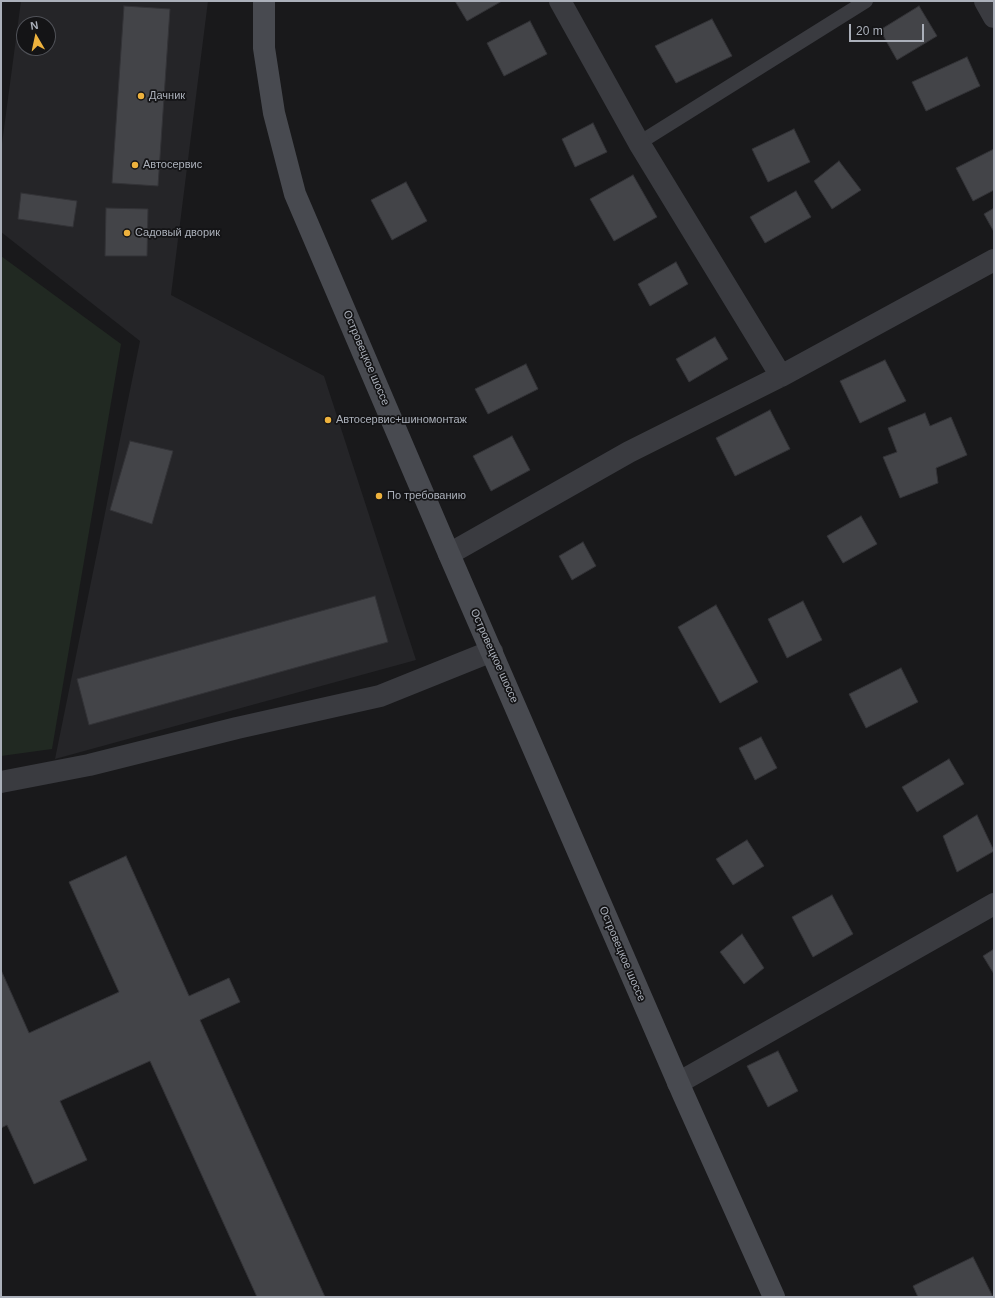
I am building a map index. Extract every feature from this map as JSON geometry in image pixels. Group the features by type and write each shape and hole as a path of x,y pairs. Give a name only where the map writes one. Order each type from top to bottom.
{"main road":[{"name":"Островецкое шоссе","path":"264,1 264,48 274,113 296,194 449,554 678,1083 774,1297"}],"street":[{"path":"560,1 639,143 782,376"},
{"path":"985,1 994,17"},
{"path":"449,554 628,452 782,376 994,260"},
{"path":"1,782 89,765 237,728 380,696 492,651"},
{"path":"678,1083 994,904"}],"lane":[{"path":"639,143 866,1"}],"shaded area":[{"path":"21,1 208,1 171,295 324,376 416,660 55,759 140,341 1,232 1,151 16,38 16,56 56,56 56,16 19,16"},
{"path":"1,256 121,344 52,749 1,756"}],"building":[{"path":"455,1 502,1 467,21"},
{"name":"Дачник","path":"124,6 170,9 158,186 112,183"},
{"path":"919,6 937,36 897,60 880,30"},
{"path":"712,19 732,56 676,83 655,46"},
{"path":"530,21 547,54 504,76 487,43"},
{"path":"967,57 980,86 926,111 912,82"},
{"path":"593,123 607,152 575,167 562,139"},
{"path":"794,129 810,162 768,182 752,149"},
{"path":"994,149 994,190 973,201 956,168"},
{"path":"839,161 861,190 832,209 814,181"},
{"path":"633,175 657,217 614,241 590,199"},
{"path":"406,182 427,221 392,240 371,200"},
{"path":"796,191 811,217 765,243 750,217"},
{"path":"21,193 77,201 73,227 18,219"},
{"path":"106,208 148,209 147,256 105,256"},
{"path":"994,208 994,232 984,214"},
{"path":"676,262 688,284 650,306 638,284"},
{"path":"715,337 728,359 689,382 676,359"},
{"path":"885,360 906,401 860,423 840,381"},
{"path":"526,364 538,389 488,414 475,389"},
{"path":"770,410 790,449 735,476 716,438"},
{"path":"925,413 930,426 951,417 967,455 936,468 938,483 900,498 883,457 897,452 888,428"},
{"path":"512,436 530,470 491,491 473,456"},
{"path":"130,441 173,451 152,524 110,510"},
{"path":"861,516 877,544 843,563 827,536"},
{"path":"583,542 596,566 572,580 559,556"},
{"path":"375,596 388,642 89,725 77,679"},
{"path":"803,601 822,640 787,658 768,619"},
{"path":"716,605 758,682 720,703 678,627"},
{"path":"901,668 918,702 866,728 849,694"},
{"path":"761,737 777,768 755,780 739,748"},
{"path":"949,759 964,784 917,812 902,787"},
{"path":"977,815 994,851 957,872 943,836"},
{"path":"747,840 764,866 733,885 716,859"},
{"path":"126,856 189,996 229,978 240,1002 200,1020 325,1297 257,1297 150,1061 60,1101 87,1160 34,1184 7,1125 1,1128 1,970 29,1033 119,992 69,882"},
{"path":"832,895 853,934 813,957 792,917"},
{"path":"742,934 764,968 744,984 720,952"},
{"path":"994,949 994,974 983,956"},
{"path":"778,1051 798,1091 768,1107 747,1066"},
{"path":"973,1257 993,1297 918,1297 913,1286"}],"place":[{"name":"Дачник","path":"141,96"},
{"name":"Автосервис","path":"135,165"},
{"name":"Садовый дворик","path":"127,233"},
{"name":"Автосервис+шиномонтаж","path":"328,420"},
{"name":"По требованию","path":"379,496"}]}
